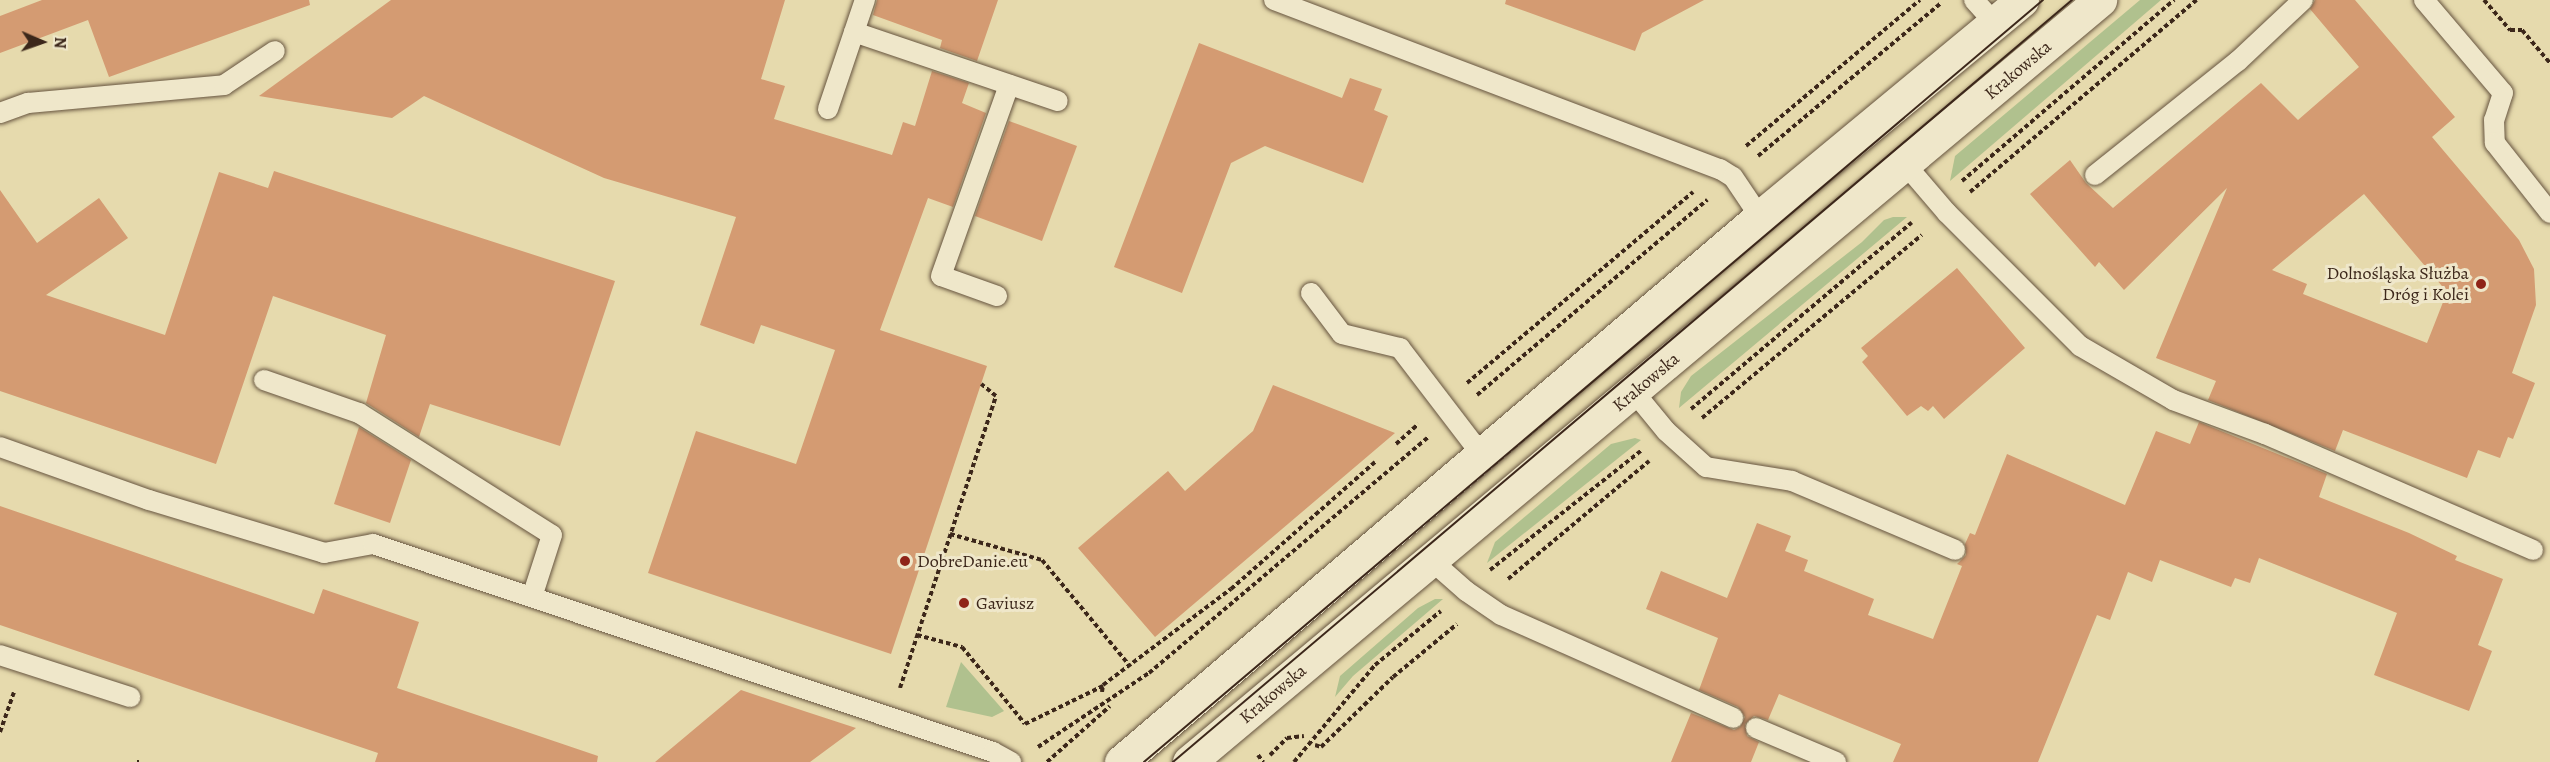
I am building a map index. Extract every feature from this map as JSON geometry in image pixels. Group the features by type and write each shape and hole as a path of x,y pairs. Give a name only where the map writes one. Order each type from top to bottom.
{"main road":[{"path":"1121,762 1760,217 1984,12 2022,0"},
{"name":"Krakowska","path":"1189,762 2100,0"}],"lane":[{"path":"828,109 865,0"},
{"path":"1274,0 1720,169 1733,177 1760,217"},
{"path":"2095,175 2238,61 2303,0"},
{"path":"2424,0 2503,93 2494,120 2495,143 2550,213"},
{"path":"854,32 1058,101"},
{"path":"0,113 28,103 224,85 275,51"},
{"path":"997,296 941,276 1010,84"},
{"path":"1905,165 1947,213 2080,346 2173,400 2265,434 2533,550"},
{"path":"1311,293 1342,334 1400,348 1481,454"},
{"path":"264,380 359,413 552,535 532,597"},
{"path":"1634,392 1665,430 1706,467 1792,481 1955,550"},
{"path":"0,447 148,500 324,553 373,544 993,752 1011,762"},
{"path":"1432,561 1466,591 1501,615 1733,718"},
{"path":"0,655 130,697"},
{"path":"1756,728 1836,762"}],"path":[{"path":"1736,154 1920,0"},
{"path":"1958,185 2174,0"},
{"path":"1965,196 2196,0"},
{"path":"2484,0 2510,30 2522,30 2550,63"},
{"path":"1753,160 1936,6"},
{"path":"1463,386 1696,190"},
{"path":"1471,401 1702,204"},
{"path":"1687,412 1919,216"},
{"path":"1697,422 1923,233"},
{"path":"890,717 996,396 981,384"},
{"path":"1396,444 1420,423"},
{"path":"1038,747 1149,673 1436,430"},
{"path":"1484,575 1644,449"},
{"path":"1501,585 1534,554 1653,458"},
{"path":"918,634 962,647 1025,724 1104,686 1189,625 1303,528 1375,462"},
{"path":"950,534 1042,560 1130,666"},
{"path":"1294,762 1375,665 1448,606"},
{"path":"1315,745 1321,747 1393,677 1463,619"},
{"path":"0,732 24,663"},
{"path":"1102,692 1104,686"},
{"path":"1047,762 1110,706"},
{"path":"1270,755 1287,738 1304,736"}],"green space":[{"path":"2140,0 2161,0 1950,181 1955,156"},
{"path":"1893,217 1907,217 1679,408 1681,392 1691,376 1862,242 1884,220"},
{"path":"1635,438 1641,440 1487,563 1495,542 1611,444"},
{"path":"1435,599 1443,599 1353,676 1335,697 1340,676 1418,608"},
{"path":"961,662 1004,711 992,717 946,707"}],"building":[{"path":"42,0 309,0 310,5 109,77 88,20 0,53 0,16"},
{"path":"391,0 785,0 761,79 785,86 774,119 892,155 903,122 915,126 932,71 969,83 962,103 986,113 953,207 928,198 880,330 987,366 891,654 648,573 696,431 796,464 835,350 761,325 754,344 700,325 736,217 604,178 424,96 392,118 259,96"},
{"path":"877,0 998,0 977,61 940,48 942,40 873,15"},
{"path":"1506,0 1704,0 1642,33 1635,51 1505,4"},
{"path":"2315,0 2355,0 2455,117 2432,137 2519,240 2534,269 2536,305 2512,373 2535,383 2513,439 2508,437 2500,458 2478,450 2467,478 2343,430 2335,451 2208,400 2216,381 2156,358 2227,188 2124,290 2099,262 2095,267 2030,194 2070,160 2086,183 2113,208 2261,83 2298,120 2359,67 2310,9","holes":["2364,194 2447,292 2427,343 2303,294 2307,284 2272,270"]},
{"path":"1199,43 1342,98 1350,78 1382,89 1374,110 1388,116 1363,183 1265,146 1231,163 1182,293 1114,267"},
{"path":"1009,121 1077,146 1042,241 975,216"},
{"path":"274,171 615,281 560,446 430,404 419,437 366,403 386,335 273,296 216,464 0,391 0,190 37,243 99,198 128,238 46,295 165,335 219,172 268,188"},
{"path":"1957,268 2025,348 1944,419 1933,406 1928,411 1921,406 1907,416 1862,362 1868,356 1861,348"},
{"path":"1273,385 1395,433 1155,637 1078,548 1168,471 1185,491 1253,431"},
{"path":"2199,422 2327,474 2319,497 2409,533 2457,556 2455,560 2503,579 2478,645 2492,651 2469,711 2374,675 2397,613 2259,558 2250,583 2235,578 2231,587 2160,560 2152,582 2128,572 2110,620 2097,615 2038,762 1893,762 1901,744 1779,694 1768,720 1754,716 1745,724 1747,736 1759,742 1751,762 1671,762 1691,713 1734,730 1740,727 1745,717 1738,707 1699,690 1718,638 1646,609 1661,571 1727,598 1757,523 1791,536 1785,551 1808,560 1804,571 1874,599 1868,615 1933,639 1962,566 1957,564 1966,555 1965,544 1970,533 1975,535 2007,454 2125,505 2156,431 2190,444"},
{"path":"359,427 411,460 390,523 334,504"},
{"path":"0,506 314,614 323,589 419,622 397,688 598,756 597,762 375,762 378,753 0,625"},
{"path":"741,690 856,728 810,762 655,762"}],"tram line":[{"path":"1144,762 2043,0"},
{"path":"1173,762 2072,0"}],"place":[{"name":"Dolnośląska Służba Dróg i Kolei","path":"2481,284"},
{"name":"DobreDanie.eu","path":"905,561"},
{"name":"Gaviusz","path":"964,603"}]}
